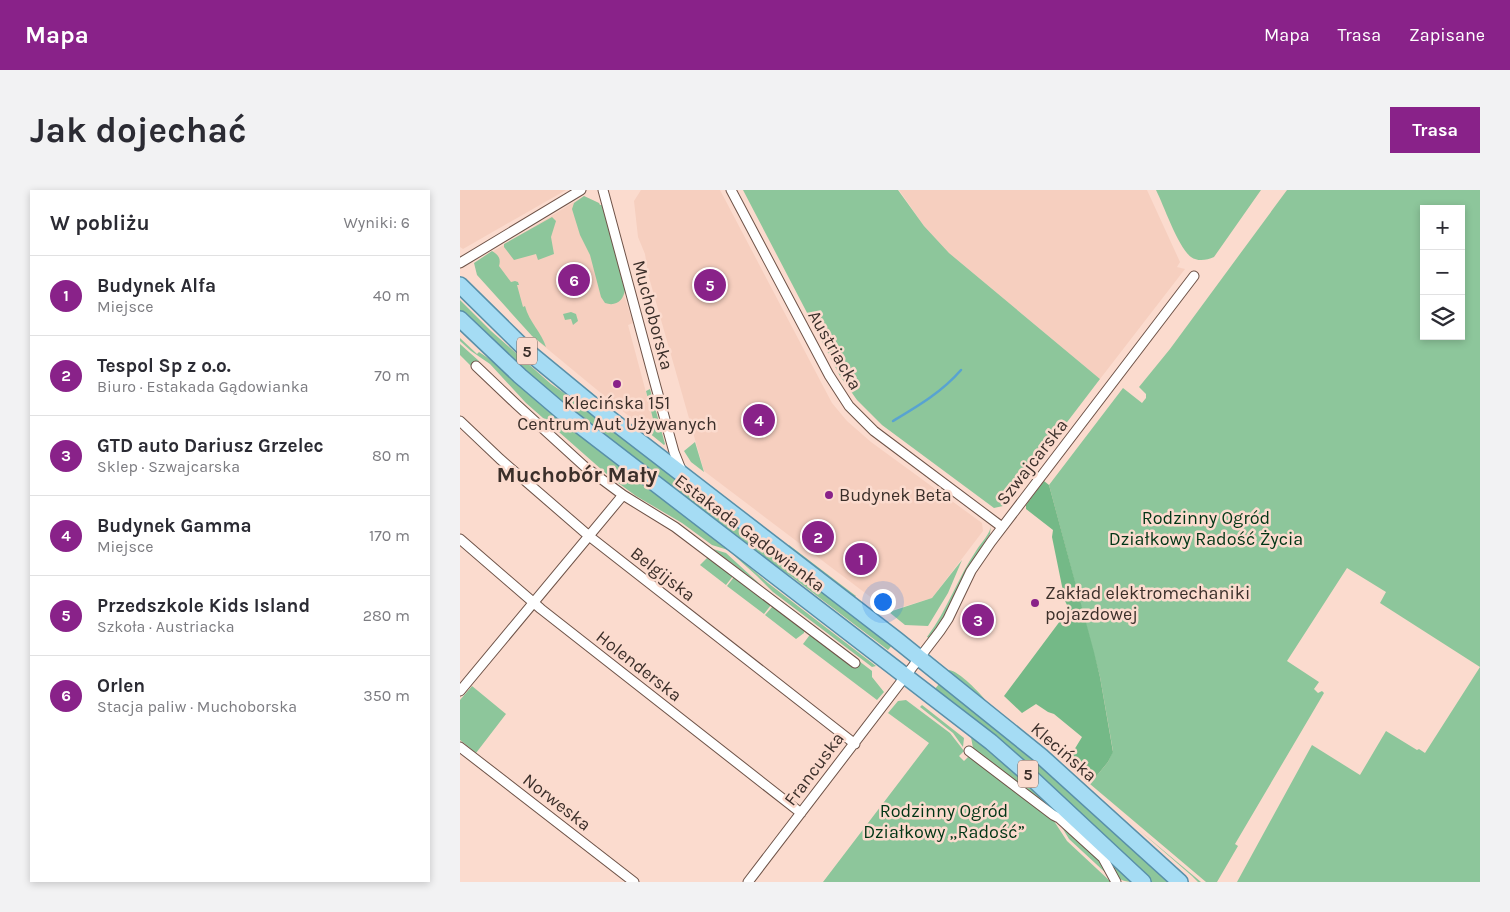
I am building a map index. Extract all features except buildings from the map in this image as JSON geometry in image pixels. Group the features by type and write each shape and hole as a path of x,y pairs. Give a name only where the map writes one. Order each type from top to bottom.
{"main road":[{"name":"Estakada Gądowianka","path":"460,285 526,350 600,411 790,556 919,658"},
{"name":"Estakada Gądowianka","path":"460,319 520,376 561,411 906,675"},
{"name":"Klecińska","path":"919,658 1041,756 1180,882"},
{"name":"5","path":"906,675 1017,764 1143,882"}],"street":[{"path":"460,263 581,190"},
{"name":"Muchoborska","path":"603,190 656,388 675,455 684,476"},
{"name":"Austriacka","path":"731,190 829,375 849,406 874,431 1002,527"},
{"name":"Szwajcarska","path":"906,675 948,619 971,570 1002,527 1194,276"},
{"path":"476,366 584,466 623,495 675,527 855,663"},
{"name":"Belgijska","path":"460,421 500,460 589,536 855,744"},
{"path":"460,691 623,495"},
{"name":"Holenderska","path":"460,539 534,603 801,813"},
{"name":"Francuska","path":"748,882 906,675"},
{"name":"Norweska","path":"460,747 634,882"},
{"path":"969,750 1059,818 1103,858 1116,882"}],"shaded area":[{"path":"460,190 566,190 463,249 460,247"},
{"path":"641,190 720,190 832,403 847,421 871,442 982,523 983,531 932,598 889,611 704,471 648,274 645,254 638,237 634,201"},
{"path":"899,190 1147,190 1180,262 1177,267 1185,269 1100,379 949,253 924,226"},
{"path":"584,196 602,205 624,295 633,323 628,325 659,441 539,342 510,290 482,258"}],"green space":[{"path":"743,190 898,190 924,226 949,253 1100,379 1003,506 994,508 882,425 857,400 840,376"},
{"path":"1156,190 1261,190 1214,257 1197,260 1191,257 1181,245"},
{"name":"Rodzinny Ogród Działkowy Radość Życia","path":"1287,190 1480,190 1480,667 1380,603 1386,592 1347,568 1287,661 1319,682 1314,689 1318,693 1322,691 1324,693 1235,844 1238,846 1217,882 1206,882 1090,784 1108,762 1113,751 1100,677 1049,485 1123,388 1142,403 1146,398 1146,394 1139,387 1170,349"},
{"path":"584,196 602,205 625,289 619,302 613,304 605,303 601,297 590,255 580,235 572,209 574,203"},
{"path":"552,217 556,221 551,237 554,254 538,260 536,254 514,260 504,247 504,244"},
{"path":"492,251 499,257 499,266 511,282 518,282 519,285 517,285 523,307 525,306 546,347 532,336 477,275 474,263"},
{"path":"460,300 491,331 551,384 603,420 893,644 888,650 792,577 743,544 555,399 460,313"},
{"path":"571,312 576,314 578,321 573,325 571,319 565,320 563,314"},
{"path":"460,338 477,354 479,352 488,358 557,416 731,551 768,583 876,666 872,667 773,592 728,550 712,545 682,523 636,496 610,477 526,403 490,364 471,351 460,341"},
{"path":"460,344 479,361 473,368 460,355"},
{"path":"650,389 664,445 642,427 654,423 646,391"},
{"path":"695,442 704,472 691,462 684,451"},
{"path":"1044,481 1049,485 1094,652 1113,752 1108,762 1090,784 1080,760 1071,755 1082,737 1054,714 1036,704 1022,713 1004,696 1069,609 1065,601 1052,537 1053,530 1026,509 1026,505"},
{"path":"990,529 990,534 970,565 948,611 929,638 927,637 941,616 978,548"},
{"path":"789,545 856,596 846,593"},
{"path":"713,549 726,553 763,587"},
{"path":"708,557 733,576 726,585 700,565"},
{"path":"962,560 948,593 928,626 905,625 889,612 932,598"},
{"path":"734,577 771,605 764,614 727,586"},
{"path":"773,606 804,630 804,633 796,639 765,615"},
{"path":"811,635 853,668 859,661 872,671 872,677 884,692 877,700 803,644"},
{"path":"1480,667 1480,882 1237,882 1312,745 1360,775 1386,731 1425,753"},
{"path":"949,670 964,678 987,702 948,672"},
{"path":"939,684 1080,798 1171,882 1151,882 934,690"},
{"path":"472,686 506,714 476,753 460,740 460,700"},
{"name":"Rodzinny Ogród Działkowy „Radość”","path":"906,700 950,733 964,751 959,756 964,761 969,756 1054,821 1067,841 1111,882 823,882 929,743 888,713 898,701"},
{"path":"922,705 964,738 963,747 953,733 920,707"},
{"path":"971,737 984,744 1135,882 1124,881 1117,877 1107,860 973,748"},
{"path":"1057,819 1098,856 1109,876 1069,839"},
{"path":"1139,830 1201,882 1198,882"}],"waterway":[{"path":"893,421 938,392 961,370"}],"place":[{"name":"Orlen","path":"574,280"},
{"name":"Przedszkole Kids Island","path":"710,285"},
{"name":"Klecińska 151 Centrum Aut Używanych","path":"617,384"},
{"name":"Budynek Gamma","path":"759,420"},
{"name":"Budynek Beta","path":"829,495"},
{"name":"Tespol Sp z o.o.","path":"818,537"},
{"name":"Budynek Alfa","path":"861,559"},
{"name":"Zakład elektromechaniki pojazdowej","path":"1035,603"},
{"name":"GTD auto Dariusz Grzelec","path":"978,620"}],"district":[{"name":"Muchobór Mały","path":"577,475"}]}
